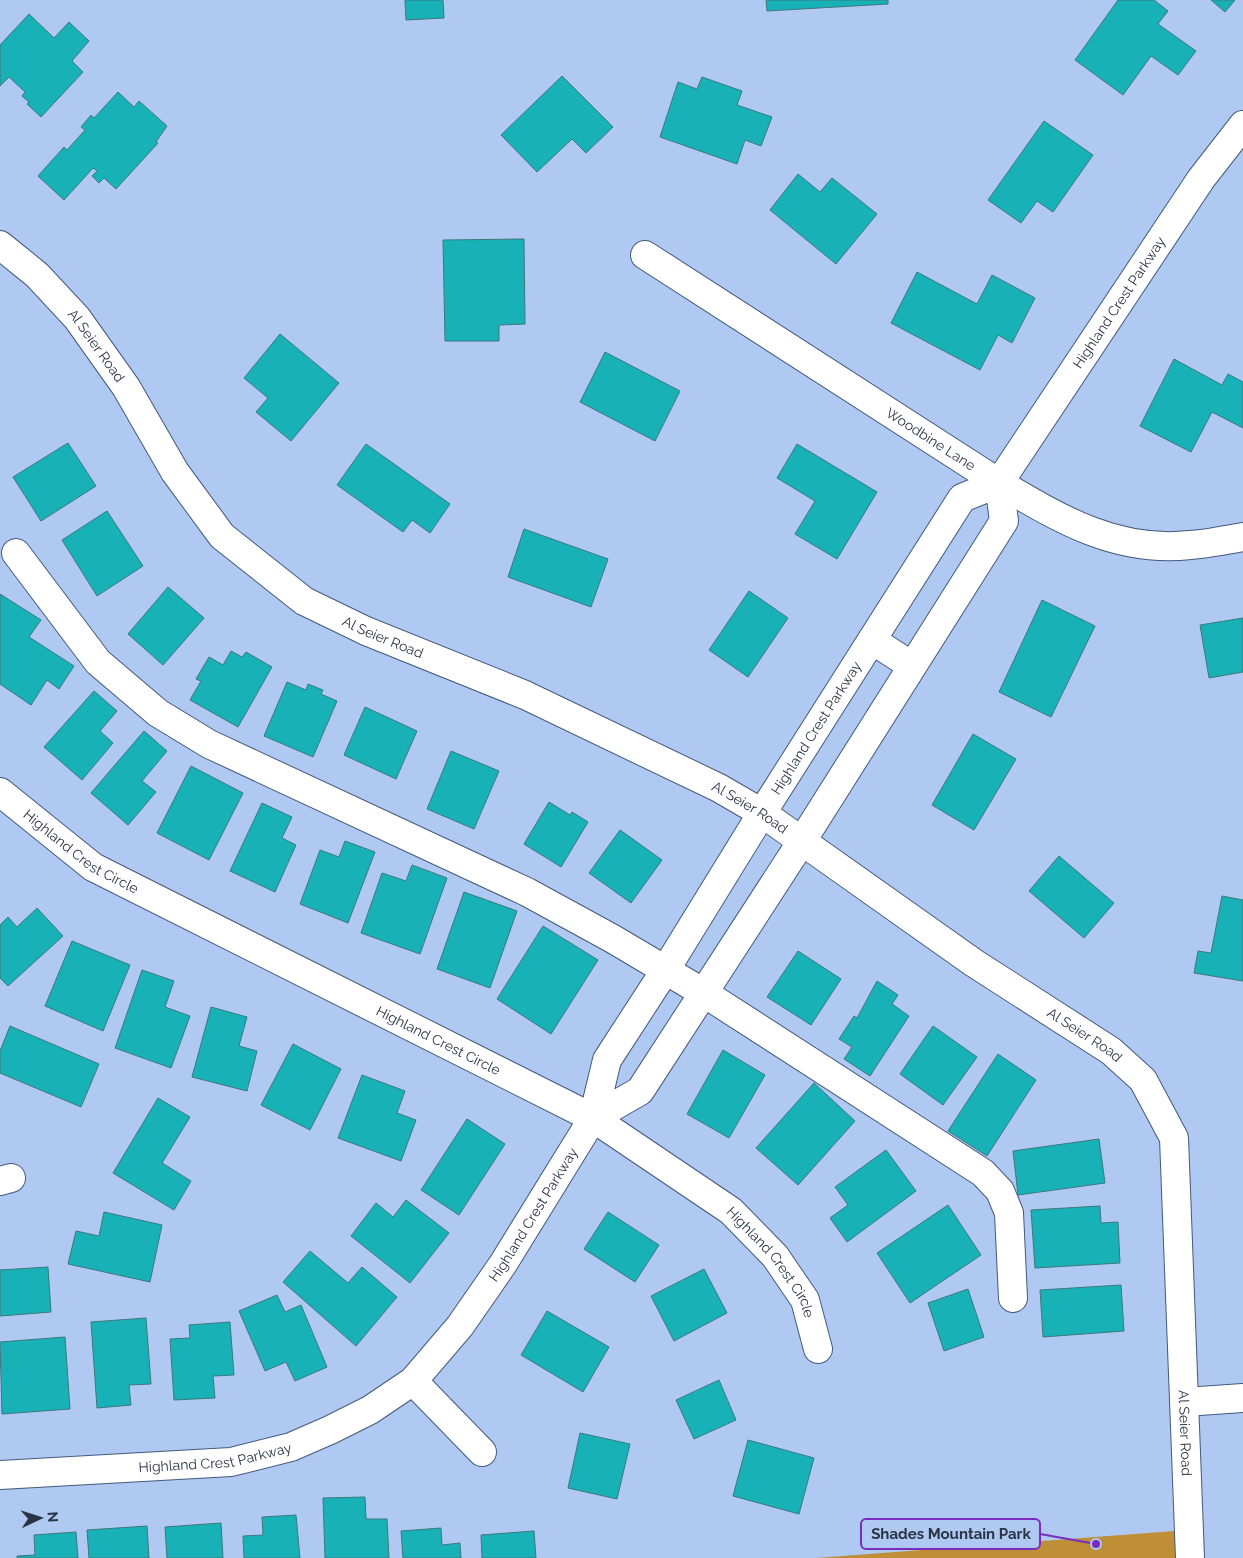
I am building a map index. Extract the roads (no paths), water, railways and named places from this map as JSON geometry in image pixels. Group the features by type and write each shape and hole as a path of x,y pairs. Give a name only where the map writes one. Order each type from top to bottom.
{"street":[{"name":"Highland Crest Parkway","path":"0,1475 231,1462 291,1446 330,1430 370,1410 413,1381 460,1326 594,1118 607,1060 666,970 762,812 962,498 999,483 1201,179 1243,125"},
{"name":"Al Seier Road","path":"0,245 37,275 77,318 126,387 174,472 222,536 304,601 366,631 525,695 719,788 762,812 974,963 1111,1051 1143,1080 1174,1138 1190,1558"},
{"name":"Woodbine Lane","path":"645,255 999,483 1053,515 1088,532 1121,542 1154,546 1189,546 1243,537"},
{"name":"Highland Crest Parkway","path":"594,1118 640,1091 802,841 1004,521 999,483"},
{"path":"16,553 98,662 158,713 209,744 527,892 704,993 982,1173 1000,1190 1009,1213 1013,1298"},
{"path":"872,640 912,666"},
{"name":"Highland Crest Circle","path":"0,792 93,867 594,1118 738,1217 775,1256 804,1300 818,1349"},
{"path":"413,1381 482,1452"},
{"path":"1184,1402 1243,1398"}],"place":[{"name":"Shades Mountain Park","path":"1096,1544"}]}
